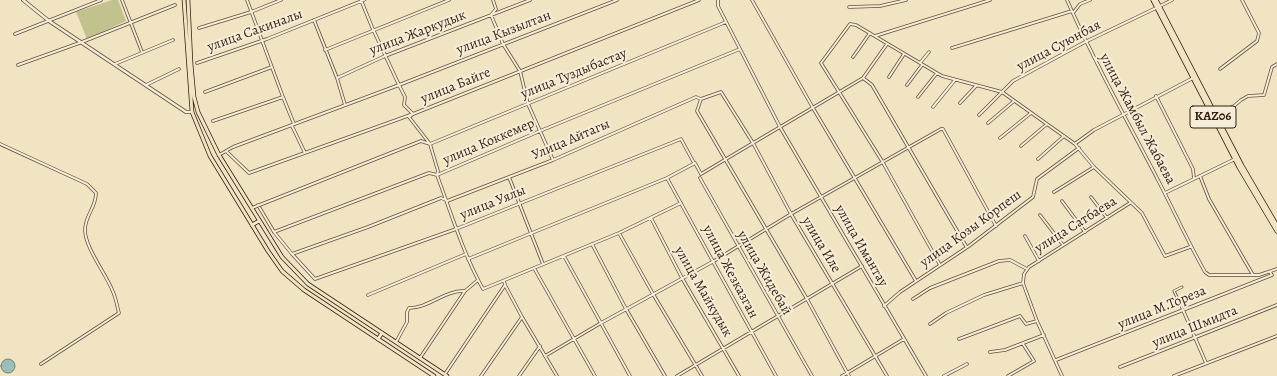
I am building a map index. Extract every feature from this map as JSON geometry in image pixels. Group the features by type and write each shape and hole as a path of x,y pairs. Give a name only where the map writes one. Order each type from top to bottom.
{"highway":[{"name":"KАZ06","path":"1153,0 1159,7 1215,114 1240,166 1277,231"},
{"name":"KАZ06","path":"1156,0 1193,78 1235,158 1277,226"}],"main road":[{"path":"184,0 192,112 210,156 275,262 292,280 314,297 434,376"},
{"path":"188,0 194,97 198,112 219,155 282,257 297,274 318,291 446,375"},
{"path":"252,225 259,221"},
{"path":"378,339 382,333"}],"street":[{"path":"24,0 49,21 186,112 192,112"},
{"path":"15,34 101,0"},
{"path":"122,0 142,52"},
{"path":"247,0 293,125 305,153"},
{"path":"199,28 251,12 281,0"},
{"path":"362,0 384,56 405,97 404,105 413,114 409,117 430,144 438,171 437,175 456,228 468,259 483,289 619,233 681,203"},
{"name":"улица Сакиналы","path":"197,63 262,40 362,0"},
{"path":"324,50 449,0"},
{"path":"493,0 496,8 491,15 503,44 520,71 528,104 553,160"},
{"name":"улица Жаркудык","path":"337,78 384,56 530,0"},
{"name":"улица Кызылтан","path":"219,155 617,0"},
{"name":"улица Байге","path":"226,151 249,173 413,114 698,0"},
{"name":"улица Имантау","path":"718,0 718,6 780,127 926,376"},
{"path":"752,0 812,108 855,177 916,281"},
{"path":"849,7 880,6 906,0"},
{"path":"876,36 990,0"},
{"name":"улица Жамбыл Жабаева","path":"1067,0 1085,42 1165,193 1190,247"},
{"path":"952,48 1072,12 1080,4 1090,0"},
{"name":"улица Суюнбая","path":"979,115 1013,81 1085,42 1172,0"},
{"path":"1220,69 1257,41 1259,33 1242,0"},
{"path":"18,65 82,42 175,5"},
{"path":"314,20 324,50 337,78 345,106"},
{"name":"улица Туздыбастау","path":"251,208 421,141 430,144 726,22"},
{"path":"940,264 882,161 821,63 850,24 856,25 876,36 937,73 955,80 1002,92 1075,144 1094,167 1130,203"},
{"path":"853,57 870,33"},
{"path":"115,64 173,40"},
{"path":"468,259 667,178 695,163 701,174 863,78 887,44"},
{"name":"улица Коккемер","path":"274,232 429,173 437,175 740,49"},
{"path":"907,85 929,52"},
{"path":"888,77 904,54"},
{"path":"187,57 191,56"},
{"path":"1215,114 1234,106 1248,96 1264,95 1272,67 1277,64"},
{"path":"205,92 272,67"},
{"path":"146,85 179,69"},
{"path":"918,97 937,73"},
{"path":"863,78 872,85 910,146 967,247"},
{"path":"1075,144 1094,130 1156,96 1193,78"},
{"path":"933,108 955,80"},
{"path":"960,104 976,86"},
{"name":"Улица Айтагы","path":"292,254 368,227 440,198 447,201 553,160 696,97 701,99 721,92 753,143"},
{"path":"1156,96 1193,169 1194,179"},
{"path":"213,121 283,97"},
{"path":"701,99 697,111 807,299 849,376"},
{"path":"988,123 1014,101"},
{"path":"1000,138 1031,113"},
{"path":"1021,146 1047,124"},
{"path":"882,161 939,129 943,130 996,226"},
{"path":"1038,159 1064,136"},
{"name":"улица Уялы","path":"292,254 315,279 519,204 681,139 695,163"},
{"path":"546,356 601,323 714,261 792,214 753,143"},
{"path":"0,144 87,184 96,193 96,202 88,214 85,231 95,260 114,292 119,313 41,364"},
{"name":"улица Козы Корпеш","path":"884,306 916,281 996,226 1033,197 1037,179 1079,148"},
{"path":"1165,193 1235,158"},
{"name":"улица Иле","path":"882,161 792,214 887,376"},
{"path":"1054,192 1094,167"},
{"path":"1200,176 1209,199 1253,275"},
{"path":"509,177 543,264"},
{"name":"улица Жезказган","path":"667,178 776,376"},
{"name":"улица Жидебай","path":"700,178 737,246 812,376"},
{"path":"1091,197 1107,218"},
{"path":"1062,201 1085,232"},
{"name":"улица Сатбаева","path":"1023,282 1024,274 1028,269 1130,203 1142,213 1165,256 1190,247"},
{"path":"258,205 274,232 292,254"},
{"path":"1040,215 1063,245"},
{"name":"улица Майкудык","path":"650,218 682,278 739,376"},
{"path":"619,233 653,294 702,376"},
{"path":"1025,236 1039,261"},
{"path":"592,244 626,309 665,376"},
{"path":"1190,247 1205,272 1209,275 1253,275 1270,272 1277,269"},
{"path":"368,295 466,254"},
{"path":"564,256 630,376"},
{"path":"913,299 930,288 999,261 1010,260 1028,269"},
{"path":"677,376 862,266"},
{"path":"534,268 595,376"},
{"name":"улица М.Тореза","path":"1056,360 1272,275 1270,272"},
{"path":"420,358 465,291 478,280"},
{"path":"504,281 522,317 557,376"},
{"path":"930,324 946,313 997,289 1012,287 1023,282 1037,321 1062,376"},
{"path":"446,375 505,285"},
{"path":"1182,287 1174,291 1206,363"},
{"path":"396,342 407,322 407,312 409,308 417,307 456,291 465,291"},
{"name":"улица Шмидта","path":"1120,367 1277,305"},
{"path":"959,340 1020,316 1026,324 1037,321"},
{"path":"482,376 522,317"},
{"path":"990,352 1005,350 1044,335"},
{"path":"1174,376 1277,336"},
{"path":"842,376 904,339"},
{"path":"1008,376 1034,361 1023,344"},
{"path":"519,376 540,346"},
{"path":"944,376 968,364"}],"green space":[{"path":"112,0 118,0 126,21 87,39 76,12"}],"water":[{"path":"8,359 13,361 15,366 13,371 8,373 3,371 1,366 3,361"}]}
